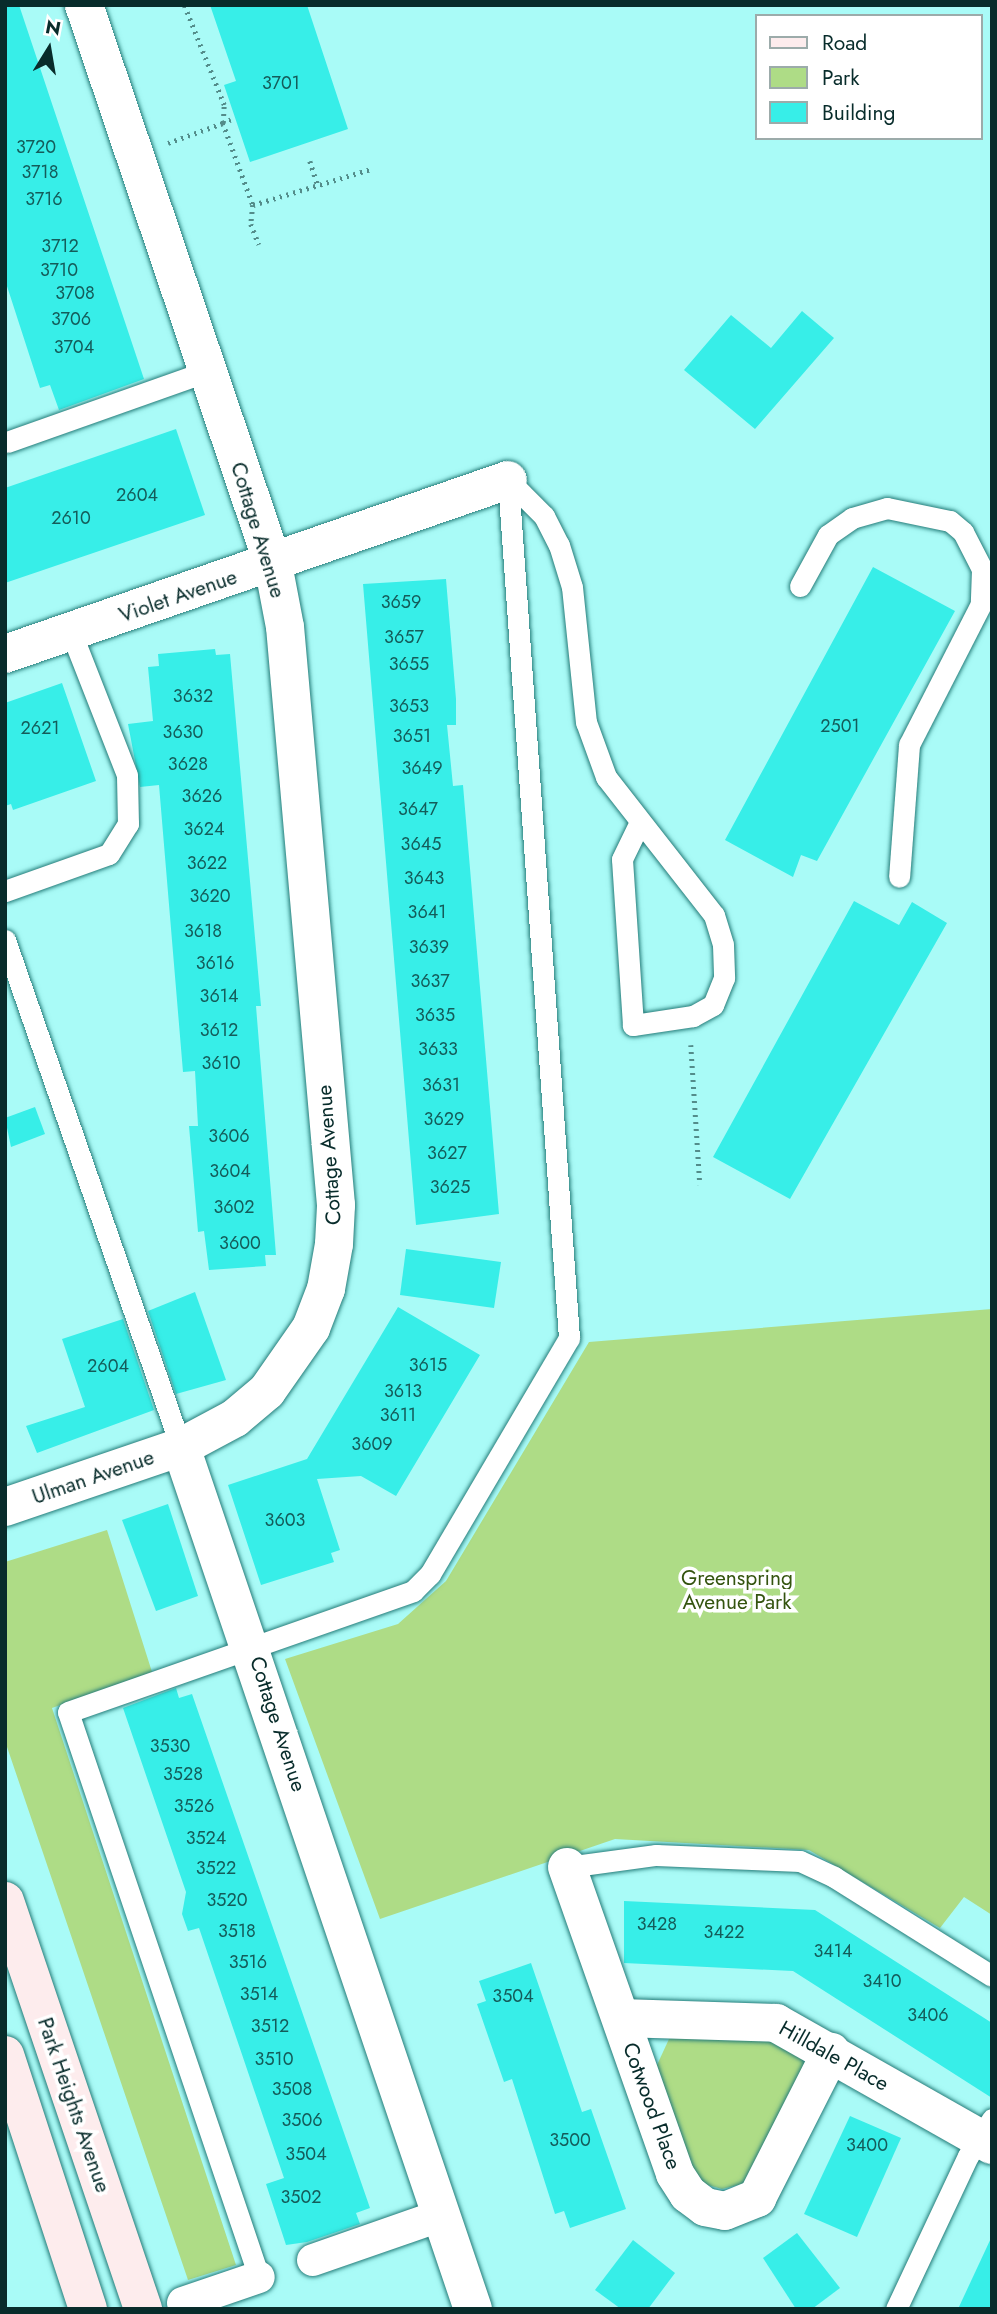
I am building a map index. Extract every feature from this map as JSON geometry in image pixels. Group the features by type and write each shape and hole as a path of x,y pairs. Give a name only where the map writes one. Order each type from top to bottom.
{"main road":[{"name":"Park Heights Avenue","path":"5,1901 143,2309"},
{"path":"5,2054 88,2309"}],"street":[{"name":"Cottage Avenue","path":"84,5 273,564 285,626 335,1192 334,1244 326,1289 289,1363 267,1391 235,1418 181,1447 252,1647 473,2309"},
{"name":"Violet Avenue","path":"5,654 273,564 508,480"},
{"name":"Ulman Avenue","path":"5,1507 181,1447"},
{"name":"Cotwood Place","path":"567,1867 675,2174 696,2201 725,2211 757,2198 831,2052"},
{"name":"Hilldale Place","path":"621,2018 776,2023 988,2134"},
{"path":"313,2260 442,2215"},
{"path":"183,2303 259,2277"}],"lane":[{"path":"6,440 207,371"},
{"path":"508,480 544,516 559,545 572,587 586,722 606,777 714,915 724,978 713,1005 694,1016 633,1025 622,859 640,822"},
{"path":"259,2277 68,1712 413,1591 430,1574 569,1338 508,480"},
{"path":"800,586 828,536 852,518 887,508 950,521 963,532 982,569 981,604 909,745 899,877"},
{"path":"5,891 109,854 128,824 127,775 71,632"},
{"path":"5,940 181,1447"},
{"path":"567,1867 656,1855 800,1861 834,1877 992,1976"},
{"path":"896,2309 988,2134"}],"path":[{"path":"184,5 224,105 223,123 253,205 251,224 259,245"},
{"path":"168,143 231,120"},
{"path":"310,161 318,185"},
{"path":"253,205 371,169"},
{"path":"691,1040 700,1185"}],"green space":[{"name":"Greenspring Avenue Park","path":"992,1309 992,1915 964,1897 940,1928 809,1850 615,1839 380,1919 285,1659 398,1624 446,1581 589,1342"},
{"path":"107,1530 152,1672 52,1708 236,2265 188,2280 5,1741 5,1562"},
{"path":"682,2033 773,2036 811,2060 746,2183 722,2189 697,2182 657,2065 669,2039"}],"building":[{"path":"5,5 19,5 144,379 59,410 50,385 40,388 5,280"},
{"path":"210,5 307,5 348,129 250,162 224,85 236,81"},
{"path":"802,311 834,338 755,429 684,370 731,315 771,348"},
{"path":"176,429 205,515 5,583 5,488"},
{"path":"873,567 955,611 817,861 801,855 793,877 725,840"},
{"path":"446,579 456,699 456,725 447,725 453,786 463,785 499,1214 416,1225 363,584"},
{"path":"215,649 216,655 230,654 261,1006 256,1006 276,1255 265,1255 266,1266 209,1270 204,1231 198,1232 189,1126 198,1126 195,1071 183,1072 159,785 140,787 128,724 153,721 148,667 159,666 158,654"},
{"path":"62,683 96,781 13,810 11,804 5,806 5,703"},
{"path":"854,901 899,925 912,902 947,923 790,1199 713,1157"},
{"path":"35,1107 45,1134 11,1147 5,1118"},
{"path":"406,1249 501,1262 494,1308 400,1295"},
{"path":"195,1292 226,1380 176,1394 148,1311"},
{"path":"398,1307 480,1355 396,1496 361,1476 317,1479 340,1550 331,1553 334,1562 261,1585 228,1485 307,1459"},
{"path":"123,1319 154,1410 37,1453 26,1426 85,1407 62,1339"},
{"path":"168,1504 198,1596 156,1611 122,1520"},
{"path":"176,1688 179,1698 192,1694 370,2208 356,2213 360,2224 307,2242 286,2245 266,2184 284,2178 199,1928 188,1931 182,1914 186,1892 123,1708"},
{"path":"624,1901 815,1910 992,2023 992,2098 793,1971 624,1963"},
{"path":"531,1963 582,2112 591,2109 626,2209 570,2228 564,2211 555,2214 512,2079 504,2082 477,2004 486,2001 479,1981"},
{"path":"850,2116 901,2138 857,2237 804,2214"},
{"path":"797,2233 840,2288 812,2309 796,2309 763,2258"},
{"path":"992,2236 992,2309 958,2309"},
{"path":"633,2240 675,2273 648,2309 621,2309 595,2290"}]}
